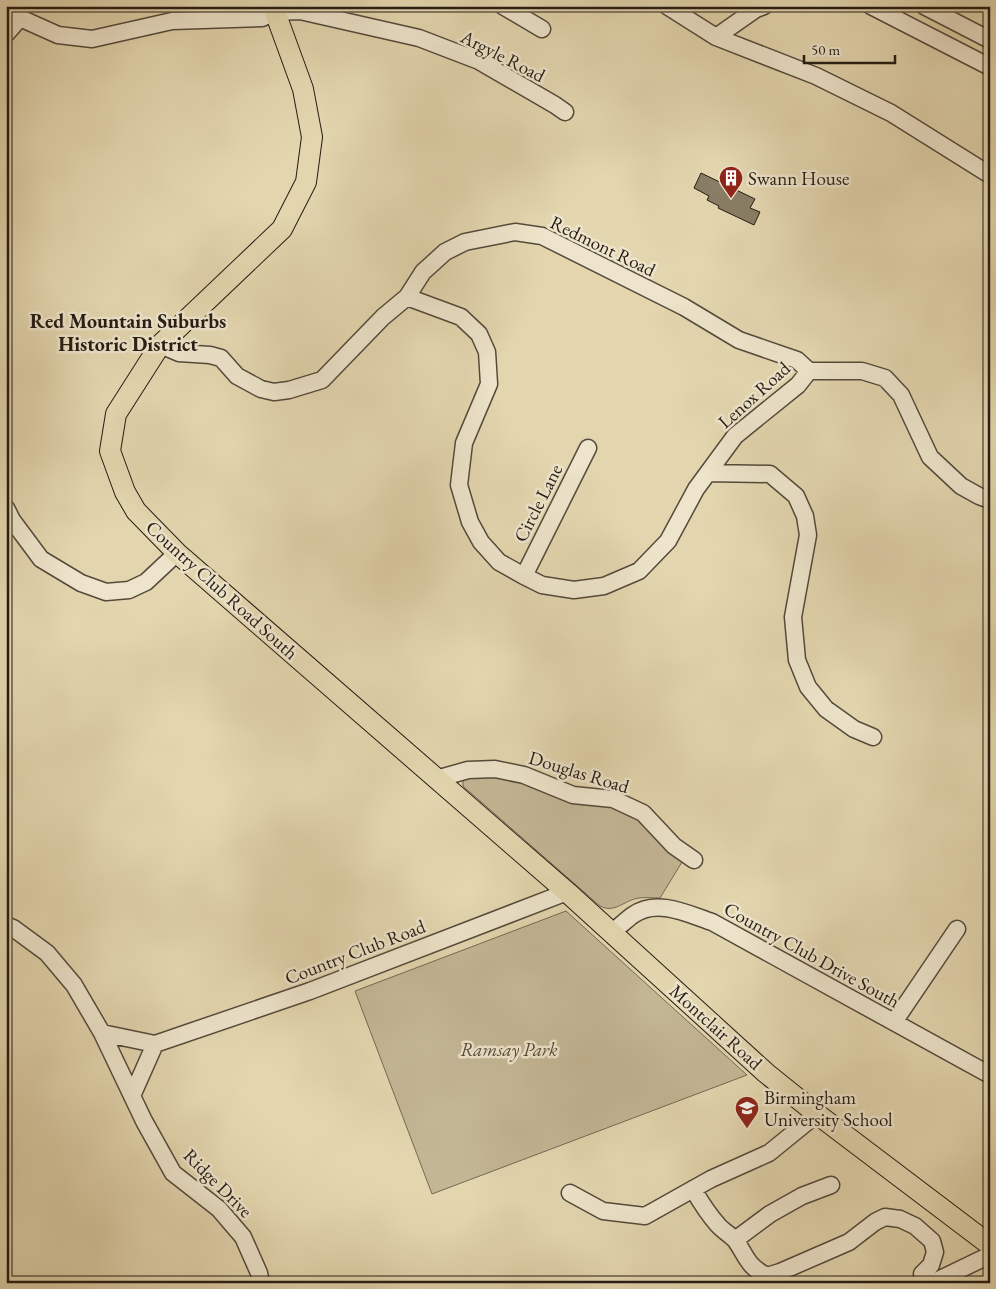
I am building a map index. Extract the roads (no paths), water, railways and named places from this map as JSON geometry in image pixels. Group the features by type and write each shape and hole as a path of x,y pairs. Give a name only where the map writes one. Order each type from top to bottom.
{"main road":[{"name":"Country Club Road South","path":"275,9 303,89 312,137 306,182 282,229 160,345 116,414 110,451 124,492 136,511 177,554 567,892"},
{"name":"Montclair Road","path":"567,892 766,1073 990,1245"}],"street":[{"path":"503,6 542,29"},
{"path":"667,6 716,37 816,76 891,114 990,175"},
{"path":"716,37 756,9 764,6"},
{"path":"871,6 990,66"},
{"path":"924,6 990,40"},
{"name":"Argyle Road","path":"16,12 58,35 92,39 172,21 262,18 275,9 300,11 418,38 479,62 565,112"},
{"path":"6,34 16,12"},
{"name":"Redmont Road","path":"160,345 179,353 210,355 221,358 237,376 260,389 274,392 290,390 322,380 383,317 407,297 423,272 445,252 466,242 515,232 542,236 684,308 739,340 797,360 809,371"},
{"name":"Lenox Road","path":"407,297 461,317 479,334 487,352 489,384 464,443 459,485 470,522 481,542 499,562 542,585 574,590 604,586 639,571 668,540 696,489 735,436 798,385 809,371"},
{"path":"809,371 862,370 885,378 901,395 930,457 961,486 990,500"},
{"name":"Circle Lane","path":"524,576 588,448"},
{"path":"708,472 770,474 796,496 805,516 808,535 793,617 797,660 808,687 826,709 854,729 873,737"},
{"path":"6,508 12,520 41,559 81,583 106,592 129,590 146,582 177,554"},
{"name":"Douglas Road","path":"436,779 468,770 495,769 524,776 573,795 612,800 643,813 674,846 694,860"},
{"name":"Country Club Road","path":"155,1044 310,991 567,892"},
{"name":"Country Club Drive South","path":"612,932 634,914 649,908 669,908 712,922 990,1075"},
{"name":"Ridge Drive","path":"6,925 47,953 74,985 102,1033 144,1121 173,1172 219,1209 243,1237 262,1283"},
{"path":"894,1022 957,929"},
{"path":"102,1033 155,1044 132,1096"},
{"path":"570,1193 604,1211 645,1216 711,1179 769,1153 817,1114"},
{"path":"735,1240 770,1214 802,1196 831,1185"},
{"path":"693,1189 716,1223 735,1240 747,1260 757,1271 767,1276 849,1242 875,1222 885,1217 900,1219 914,1226 932,1241 935,1252 927,1278"},
{"path":"927,1278 990,1255"}],"place":[{"name":"Swann House","path":"731,199"},
{"name":"Birmingham University School","path":"747,1129"}],"district":[{"name":"Red Mountain Suburbs Historic District","path":"128,332"}],"park label":[{"name":"Ramsay Park","path":"509,1049"}]}
